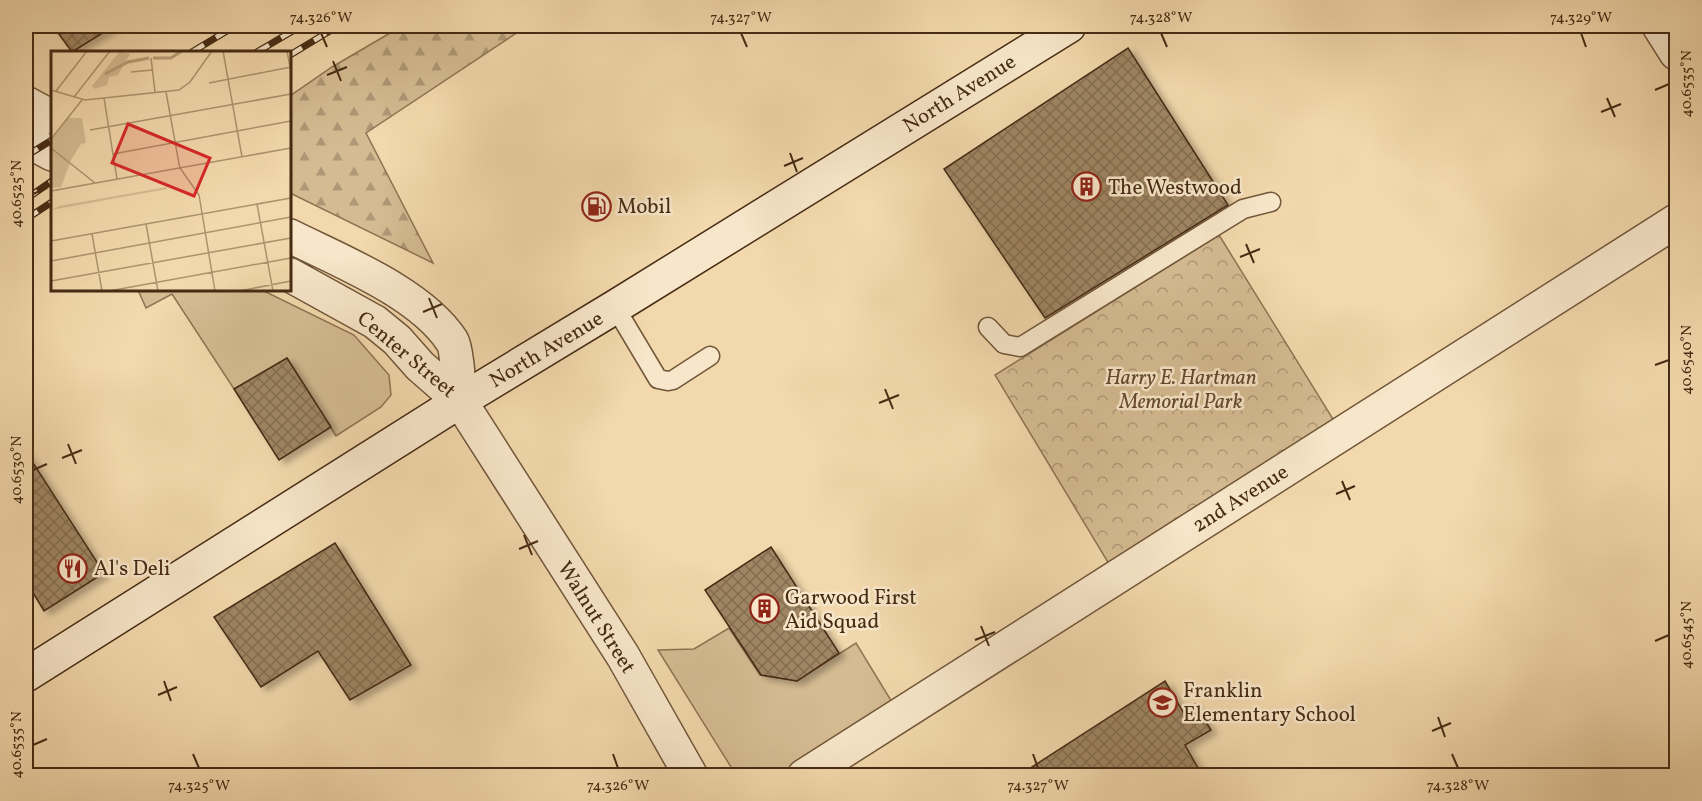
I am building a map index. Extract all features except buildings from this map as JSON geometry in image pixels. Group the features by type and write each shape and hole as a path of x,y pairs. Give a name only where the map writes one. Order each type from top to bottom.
{"street":[{"name":"North Avenue","path":"26,675 460,400 615,307 1068,26"},
{"path":"1659,26 1677,53"},
{"path":"26,104 51,116"},
{"path":"26,140 51,153"},
{"name":"2nd Avenue","path":"804,776 1677,221"},
{"name":"Center Street","path":"291,237 407,296 427,312 454,343 460,400"},
{"name":"Center Street","path":"291,276 375,322 397,340 420,366 460,400"},
{"name":"Walnut Street","path":"460,400 623,656 691,776"}],"lane":[{"path":"988,327 1005,344 1020,347 1184,248 1243,209 1271,202"},
{"path":"615,307 658,378 673,380 710,356"}],"green space":[{"path":"402,26 527,26 366,133 433,263 291,193 291,95 332,67"},
{"name":"Harry E. Hartman Memorial Park","path":"1219,235 1336,424 1109,564 995,375"},
{"path":"138,291 264,291 354,335 389,375 391,395 381,407 336,436 287,358 234,389 172,294 146,308"},
{"path":"729,628 760,675 797,681 856,643 895,707 780,775 736,775 658,650 694,649"}],"railway":[{"path":"194,51 235,26"},
{"path":"259,51 301,26"},
{"path":"291,54 338,26"},
{"path":"26,156 51,141"},
{"path":"26,199 51,182"},
{"path":"26,219 51,203"}],"place":[{"name":"The Westwood","path":"1087,187"},
{"name":"Mobil","path":"596,206"},
{"name":"Al's Deli","path":"73,568"},
{"name":"Garwood First Aid Squad","path":"764,609"},
{"name":"Franklin Elementary School","path":"1162,702"}]}
